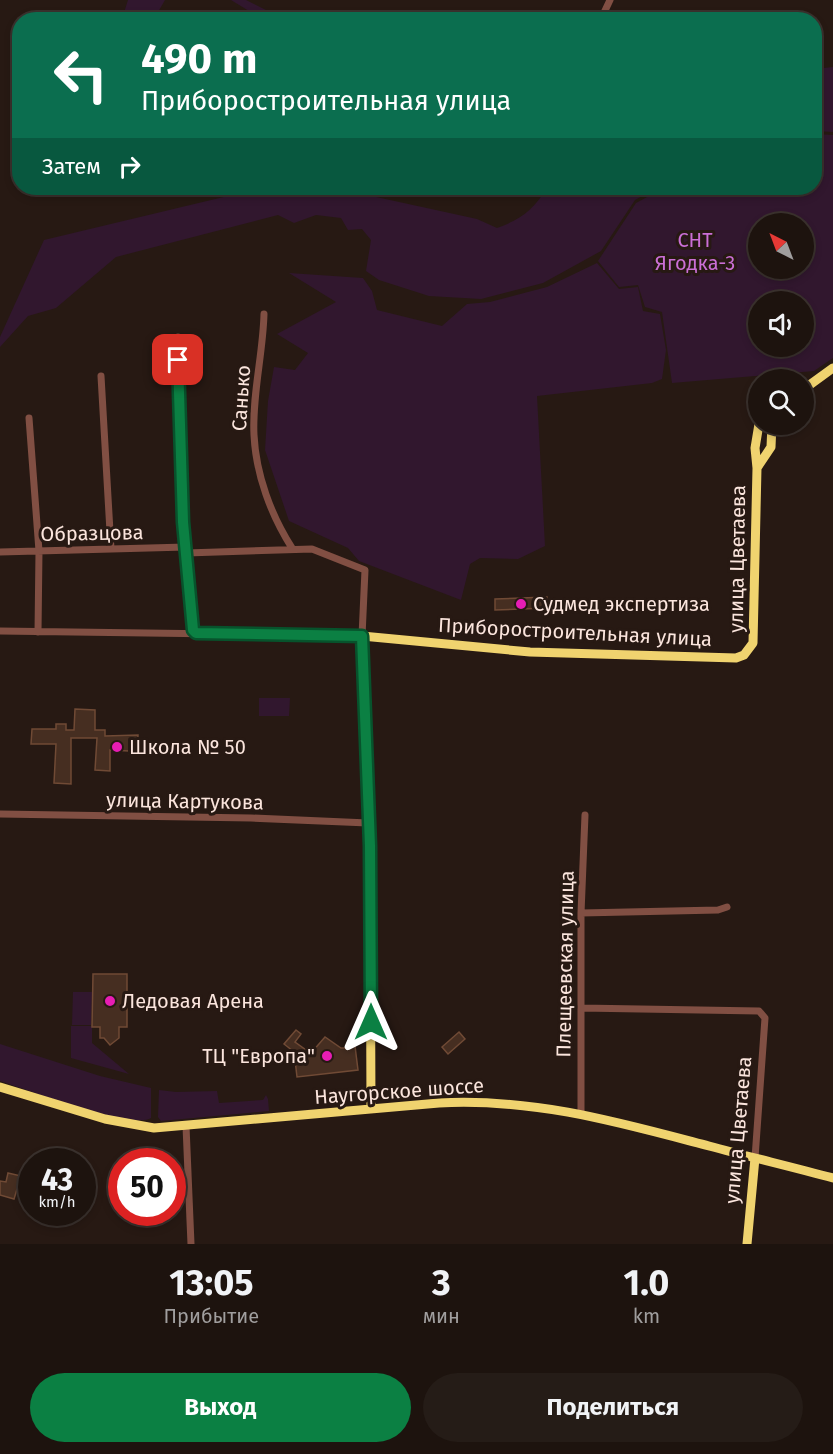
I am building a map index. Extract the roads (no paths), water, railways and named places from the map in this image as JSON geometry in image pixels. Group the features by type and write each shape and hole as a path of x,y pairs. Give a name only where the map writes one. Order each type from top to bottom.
{"main road":[{"path":"814,382 833,368"},
{"name":"улица Цветаева","path":"749,650 753,643 757,468 755,448 761,435"},
{"path":"766,435 769,451"},
{"name":"улица Цветаева","path":"757,468 769,451"},
{"path":"362,636 368,823 371,1109"},
{"name":"Приборостроительная улица","path":"362,636 552,652 736,658 749,650"},
{"name":"Наугорское шоссе","path":"0,1087 120,1123 154,1128 469,1101 536,1106 581,1113 833,1178"},
{"name":"улица Цветаева","path":"747,1244 755,1158"}],"street":[{"name":"Санько","path":"264,315 254,435 262,482 275,522 292,548"},
{"path":"178,338 186,550 191,627 196,633"},
{"path":"101,376 111,549"},
{"path":"29,418 39,551 39,632"},
{"path":"755,448 761,453 769,451"},
{"name":"Образцова","path":"0,552 111,549 186,550"},
{"path":"186,550 312,549 365,570 362,636"},
{"name":"Приборостроительная улица","path":"0,631 362,636"},
{"name":"улица Картукова","path":"0,814 251,818 368,823"},
{"name":"Плещеевская улица","path":"581,1113 581,913 585,814"},
{"path":"581,913 718,910 727,907"},
{"name":"улица Цветаева","path":"581,1008 755,1009 765,1018 755,1158"},
{"path":"186,1126 191,1244"}],"place":[{"name":"Судмед экспертиза","path":"521,604"},
{"name":"Школа № 50","path":"117,747"},
{"name":"Ледовая Арена","path":"110,1001"},
{"name":"ТЦ \"Европа\"","path":"327,1056"}],"park label":[{"name":"СНТ Ягодка-3","path":"695,252"}]}
